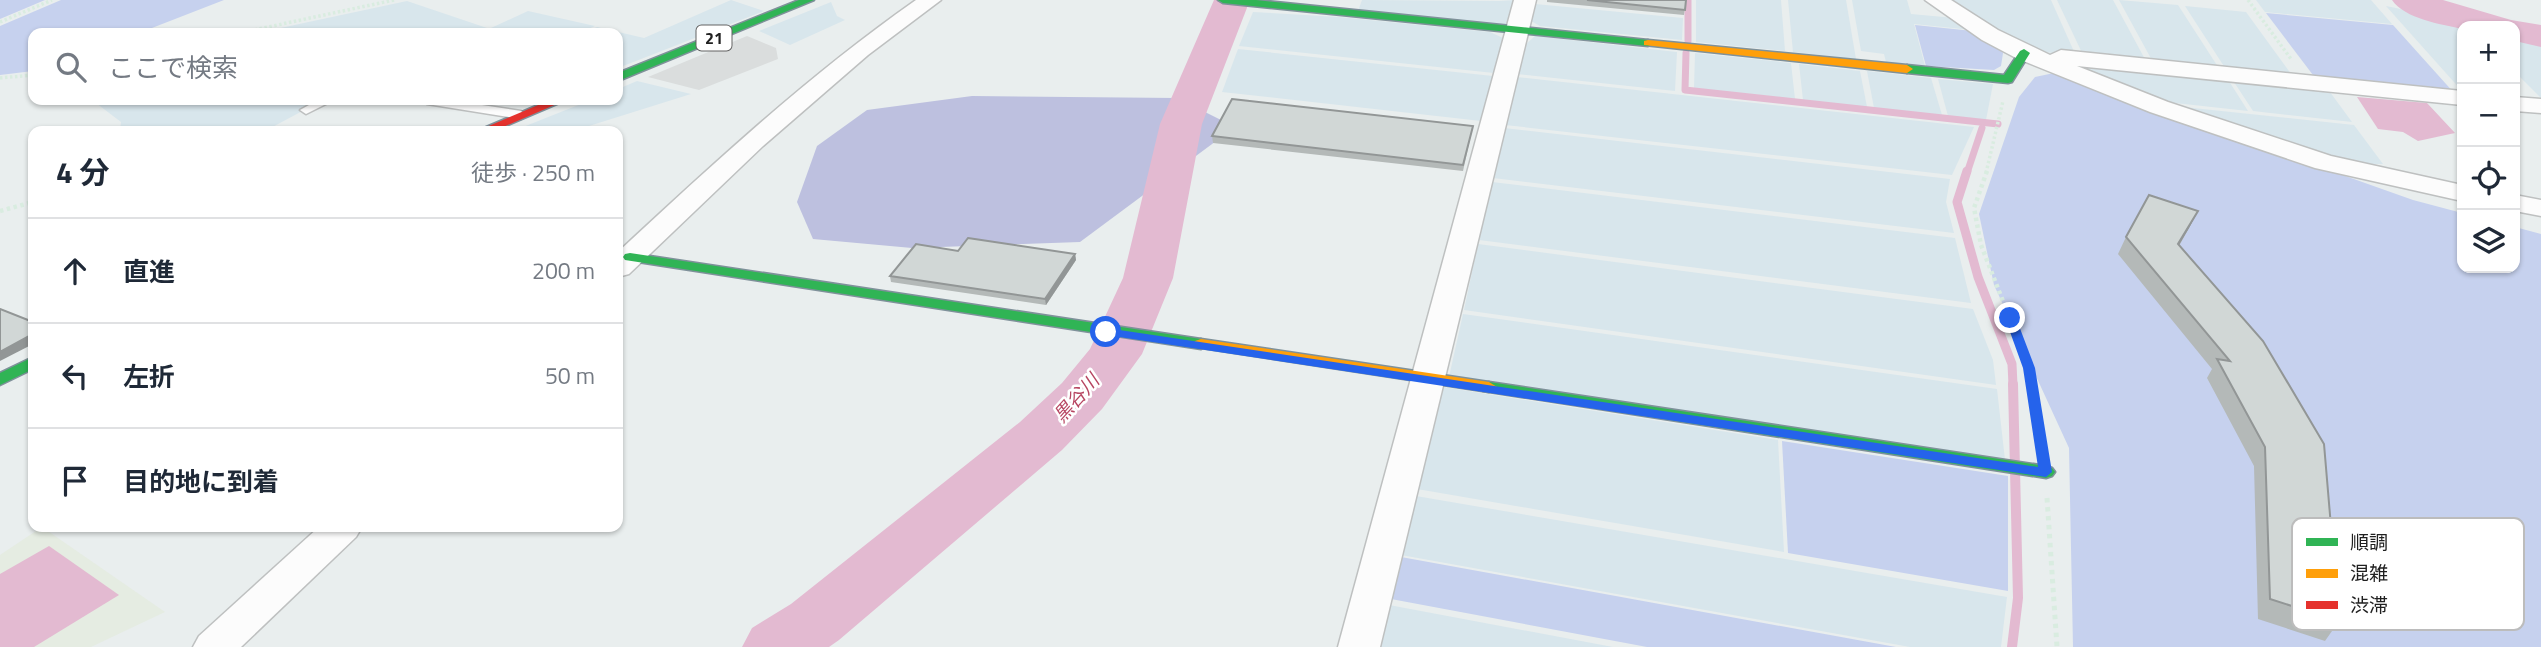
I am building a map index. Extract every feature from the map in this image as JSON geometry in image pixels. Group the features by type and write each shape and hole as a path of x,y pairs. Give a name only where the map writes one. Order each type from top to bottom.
{"street":[{"name":"21","path":"623,75 809,0"},
{"path":"624,263 765,131 860,50 930,0"},
{"path":"1223,0 2008,79 2024,53"},
{"path":"1359,647 1525,0"},
{"path":"1936,0 1990,35 2024,53 2159,107 2324,162 2457,192"},
{"path":"2024,53 2457,97"},
{"path":"2520,104 2541,106"},
{"path":"496,126 548,105"},
{"path":"2520,204 2541,208"},
{"path":"624,263 2046,472"},
{"path":"0,380 28,365"},
{"path":"214,647 338,532"}],"lane":[{"path":"306,110 317,105"},
{"path":"456,105 521,116"}],"path":[{"path":"0,22 52,0"},
{"path":"263,28 394,0"},
{"path":"2248,0 2308,82"},
{"path":"0,78 28,75"},
{"path":"2008,79 1991,160 1974,208 1981,245 2029,368 2046,472 2057,647"},
{"path":"0,211 28,203"}],"shaded area":[{"path":"0,0 45,0 0,19"},
{"path":"61,0 224,0 152,28 28,28 28,72 0,75 0,26"},
{"path":"731,0 764,11 623,66 623,33 644,38"},
{"path":"1362,0 1516,0 1511,25 1358,11"},
{"path":"1696,0 1781,0 1785,51 1696,42"},
{"path":"1788,0 1846,0 1856,59 1793,52"},
{"path":"1852,0 1907,0 1911,14 1955,18 1972,30 1914,24 1925,66 1886,62 1884,54 1861,51"},
{"path":"1953,0 2051,0 2076,56 2045,52 2004,36"},
{"path":"2057,0 2113,0 2147,63 2084,57"},
{"path":"2119,0 2178,5 2220,70 2154,64"},
{"path":"2256,0 2371,0 2392,24 2265,12"},
{"path":"407,1 487,28 280,28"},
{"path":"831,2 837,16 845,20 790,45 759,31"},
{"path":"1535,4 1683,18 1682,40 1540,26 1531,21"},
{"path":"2185,6 2246,12 2294,78 2227,71"},
{"path":"2386,6 2440,17 2457,23 2457,85"},
{"path":"528,11 595,26 591,28 491,28"},
{"path":"1253,12 1339,17 1490,32 1503,38 1494,73 1239,46"},
{"path":"2266,13 2393,25 2455,94 2316,79"},
{"path":"1915,25 1973,31 2001,49 2001,66 1994,70 1926,66"},
{"path":"747,36 776,48 778,59 699,90 648,77"},
{"path":"1535,36 1677,52 1675,91 1517,74 1525,45"},
{"path":"2520,39 2541,42 2541,98 2520,77"},
{"path":"1238,49 1493,76 1481,121 1222,92"},
{"path":"1695,53 1791,63 1795,99 1694,88"},
{"path":"2066,62 2227,78 2248,111 2166,102"},
{"path":"1799,64 1860,71 1867,107 1803,100"},
{"path":"1867,71 1931,78 1942,115 1874,108"},
{"path":"2054,73 2413,200 2457,212 2457,273 2520,273 2520,228 2541,234 2541,647 2073,647 2069,448 1994,285 1979,214 2019,97 2035,77"},
{"path":"1516,77 1974,127 1952,175 1505,125"},
{"path":"1938,79 1993,84 1986,120 1948,116"},
{"path":"2232,79 2327,88 2352,122 2253,111"},
{"path":"637,81 691,94 589,126 526,126 578,105 623,105 623,87"},
{"path":"972,96 1177,98 1235,127 1080,242 912,248 813,239 797,202 817,146 867,110"},
{"path":"2357,97 2427,103 2455,133 2418,141 2403,132 2378,129"},
{"path":"99,105 314,105 274,126 121,126 121,122"},
{"path":"2174,106 2354,125 2383,164 2355,164"},
{"path":"1504,128 1950,179 1946,202 1954,233 1493,178"},
{"path":"1492,182 1955,238 1971,303 1479,240"},
{"path":"1478,244 1973,309 1993,360 1996,385 1464,310"},
{"path":"1463,314 1997,389 2005,460 1449,377"},
{"path":"1443,387 1778,440 1784,552 1417,489"},
{"path":"1782,441 2008,476 2008,591 1788,553"},
{"path":"1416,496 2007,597 2001,647 1910,647 1401,555"},
{"path":"34,532 49,532 165,612 91,647 0,647 0,555"},
{"path":"49,546 119,595 34,647 0,647 0,574"},
{"path":"1401,557 1896,647 1647,647 1391,599"},
{"path":"1389,605 1613,647 1379,647"}],"building":[{"path":"1587,0 1686,0 1685,10"},
{"path":"1232,99 1473,126 1463,165 1212,136"},
{"path":"2149,195 2198,211 2178,244 2263,341 2324,444 2330,518 2292,518 2292,606 2270,599 2265,447 2217,359 2230,361 2126,237"},
{"path":"968,238 1075,254 1045,299 890,276 916,244 958,251"},
{"path":"0,309 28,320 28,337 0,352"}],"waterway":[{"name":"黒谷川","path":"776,647 815,622 1041,436 1082,396 1115,354 1148,278 1181,124 1232,0"},
{"path":"1688,0 1688,41"},
{"path":"2410,0 2445,14 2475,21"},
{"path":"2520,31 2541,36"},
{"path":"1686,53 1685,90 1998,124"},
{"path":"1967,173 1982,128"},
{"path":"1967,171 1957,202 1978,277 2012,364 2013,385"},
{"path":"2012,647 2018,598 2013,384"}],"traffic: fast":[{"path":"623,75 809,0"},
{"path":"1223,0 1648,43"},
{"path":"1907,69 2008,79 2024,53"},
{"path":"630,257 1201,344"},
{"path":"0,380 28,365"},
{"path":"1489,387 2046,472"}],"traffic: slow":[{"path":"1648,43 1907,69"},
{"path":"1201,344 1489,387"}],"traffic: jam":[{"path":"495,126 548,105"}],"route":[{"path":"1106,332 2046,472 2029,368 2010,318"}]}
